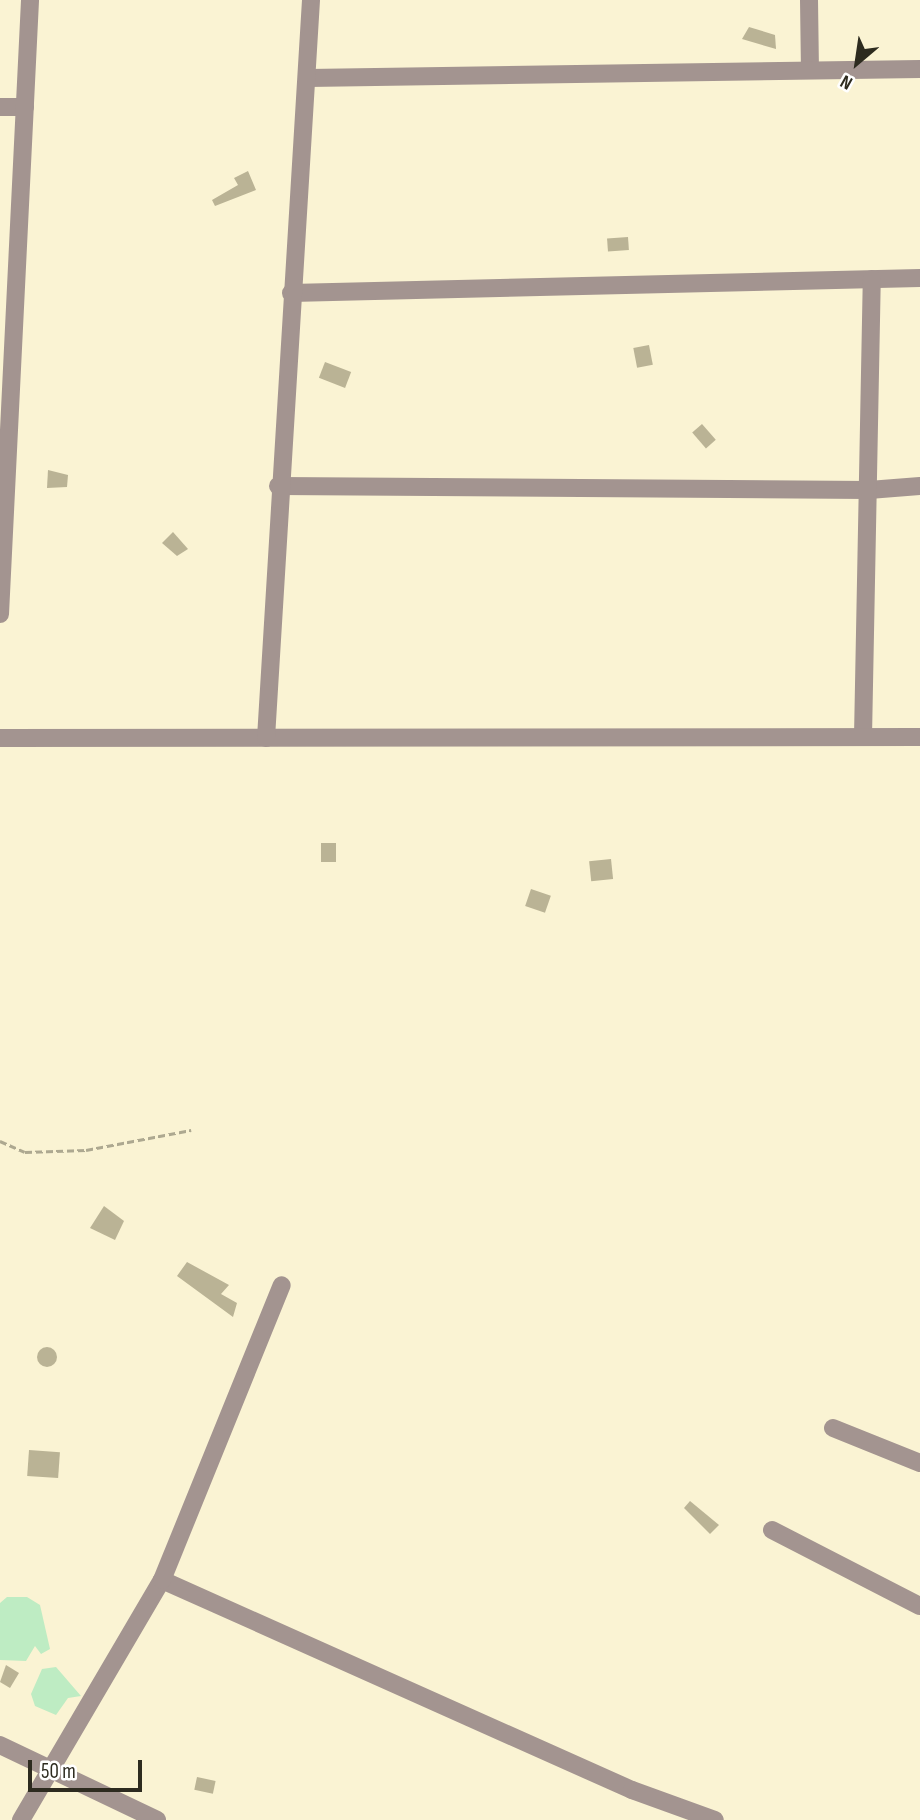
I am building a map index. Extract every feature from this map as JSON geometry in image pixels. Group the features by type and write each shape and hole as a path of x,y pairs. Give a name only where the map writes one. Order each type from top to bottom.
{"street":[{"path":"0,614 3,498 30,0"},
{"path":"266,738 278,486 311,0"},
{"path":"809,0 810,70"},
{"path":"307,78 920,69"},
{"path":"0,107 25,107"},
{"path":"291,293 920,278"},
{"path":"863,737 872,279"},
{"path":"278,486 869,490 920,486"},
{"path":"0,738 920,737"},
{"path":"21,1820 162,1580 282,1285"},
{"path":"833,1428 920,1463"},
{"path":"772,1530 920,1606"},
{"path":"162,1580 632,1790 715,1820"},
{"path":"0,1745 157,1820"}],"path":[{"path":"0,1141 25,1152 86,1150 191,1130"}],"green space":[{"path":"7,1597 27,1597 40,1605 50,1649 41,1654 35,1646 26,1661 0,1660 0,1603"},
{"path":"56,1667 81,1696 68,1698 56,1715 35,1706 31,1694 42,1669"}],"building":[{"path":"749,27 775,35 776,49 742,39"},
{"path":"248,171 256,190 215,206 212,200 238,185 234,178"},
{"path":"628,237 629,250 608,251 607,238"},
{"path":"649,345 653,365 637,368 633,348"},
{"path":"325,362 351,372 345,388 319,378"},
{"path":"702,424 716,440 706,448 692,433"},
{"path":"48,470 68,475 67,487 47,488"},
{"path":"173,532 188,549 177,556 162,543"},
{"path":"321,843 336,843 336,862 321,862"},
{"path":"611,859 613,879 591,881 589,861"},
{"path":"531,889 551,896 545,913 525,906"},
{"path":"104,1206 124,1221 115,1240 90,1228"},
{"path":"187,1262 229,1285 221,1294 237,1303 233,1317 177,1276"},
{"path":"47,1347 54,1350 57,1357 54,1364 47,1367 40,1364 37,1357 40,1350"},
{"path":"29,1450 60,1452 58,1478 27,1476"},
{"path":"690,1501 719,1525 710,1534 684,1508"},
{"path":"6,1665 19,1673 10,1688 0,1682"},
{"path":"197,1777 216,1781 213,1794 194,1790"}]}
